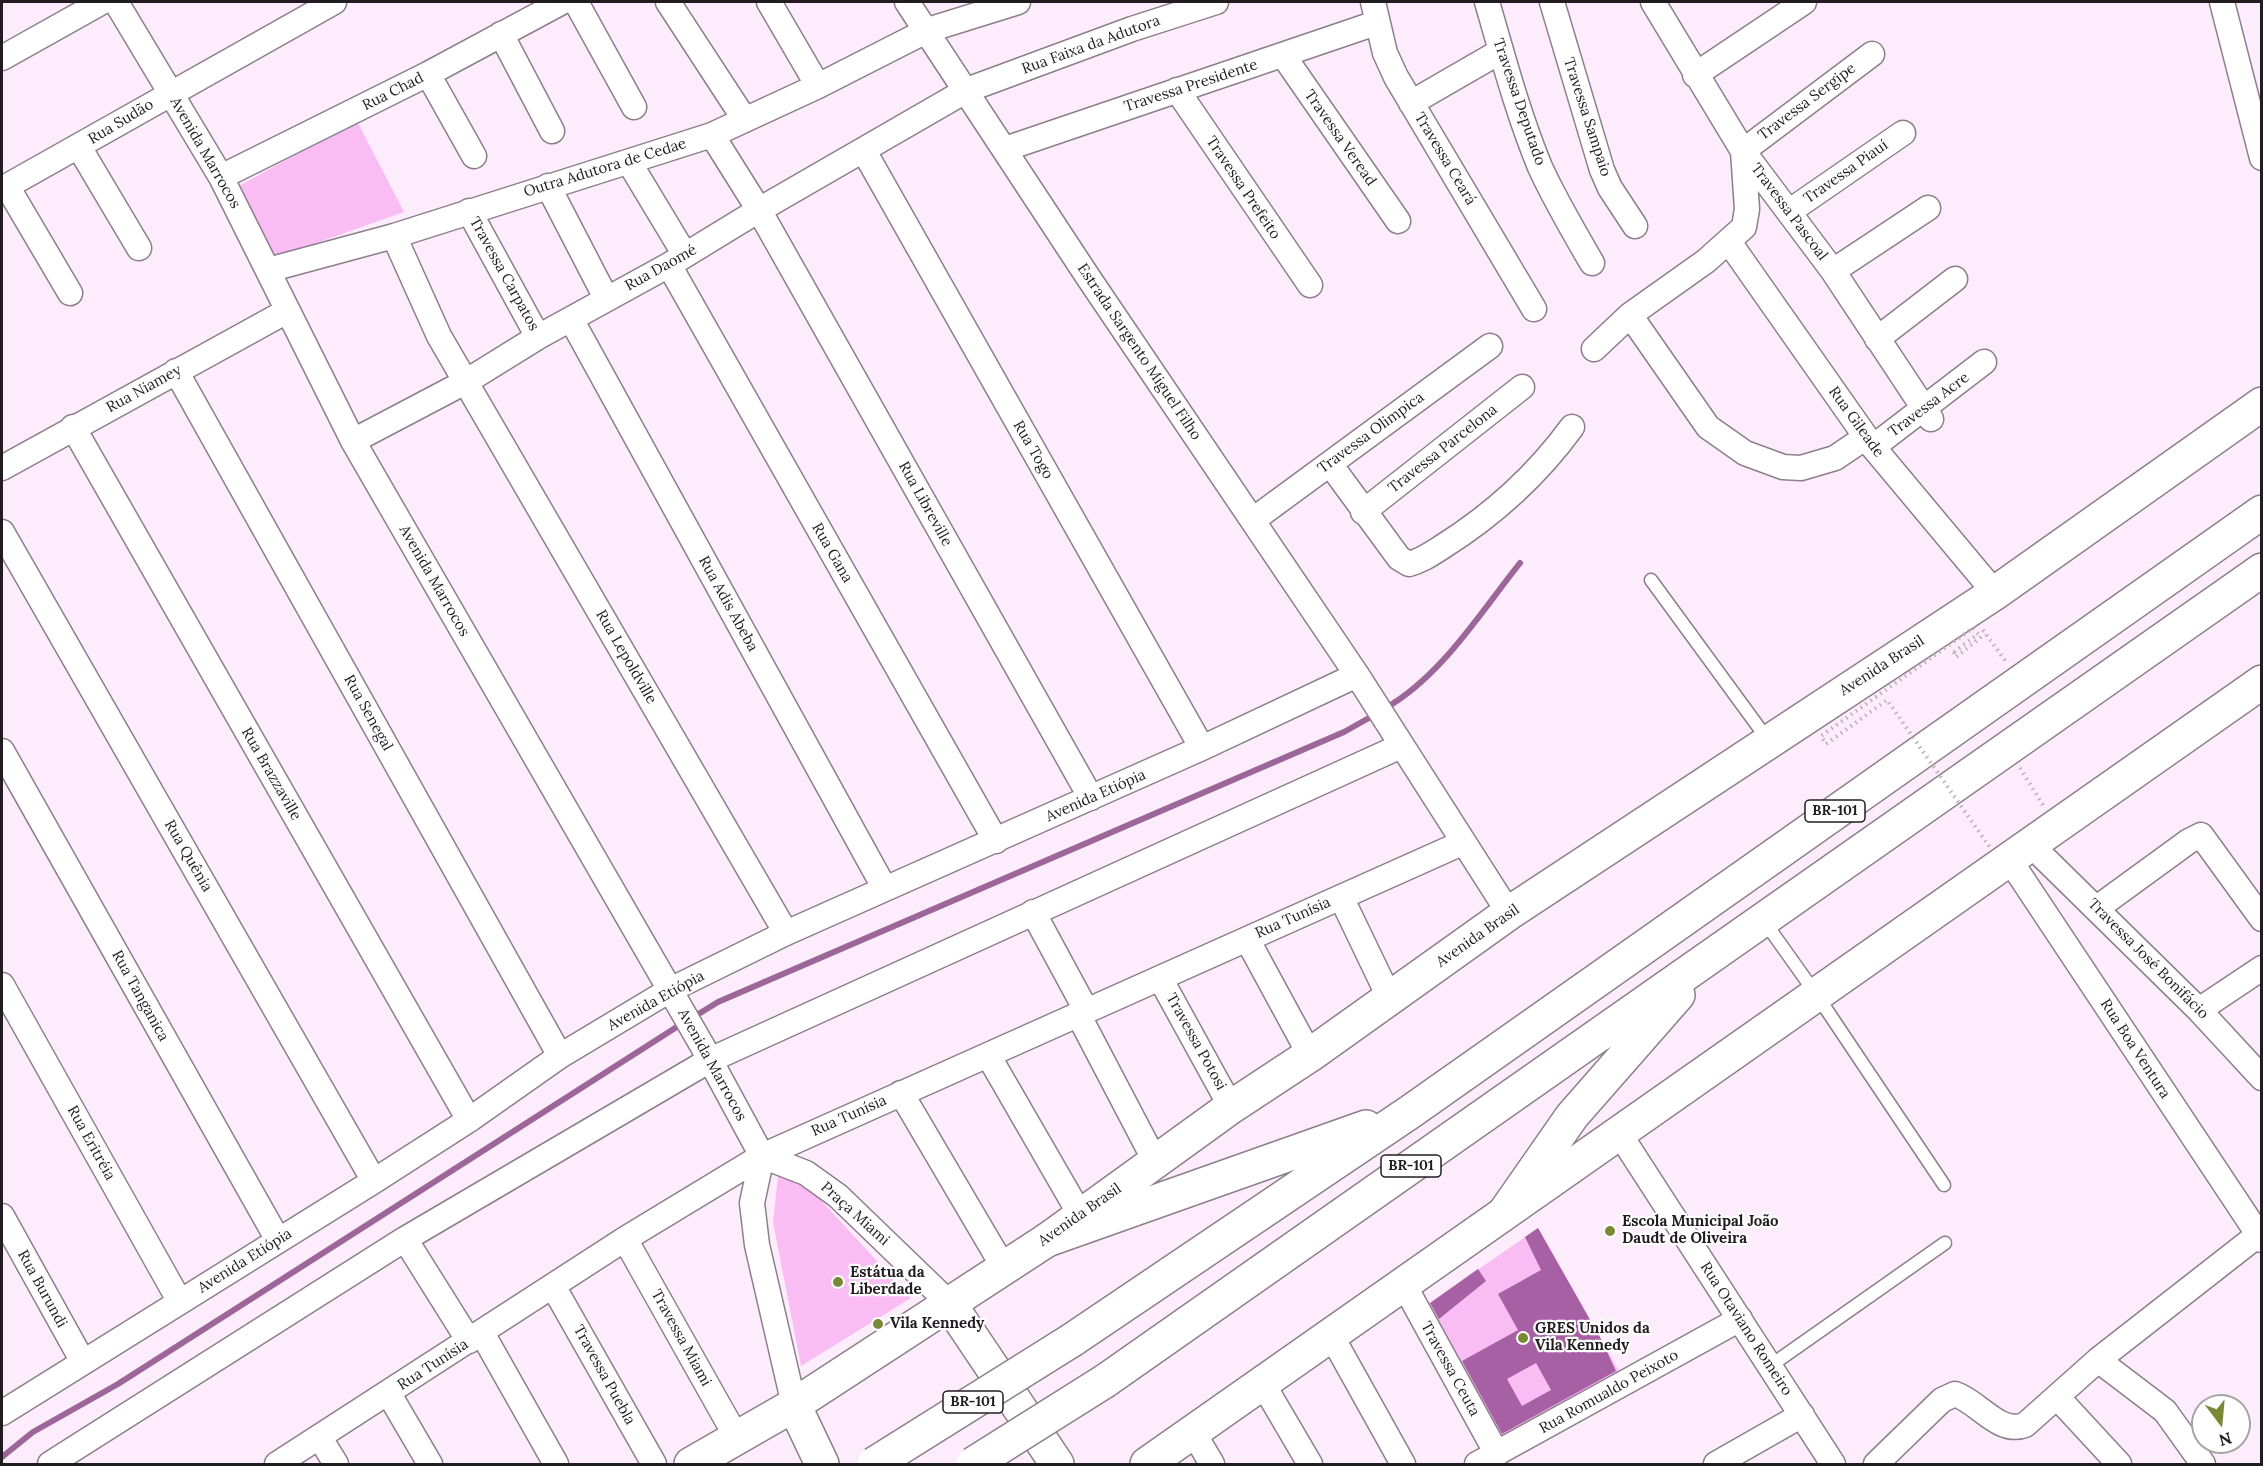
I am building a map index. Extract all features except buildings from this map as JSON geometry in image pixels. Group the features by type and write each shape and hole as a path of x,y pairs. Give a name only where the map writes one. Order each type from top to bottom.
{"main road":[{"name":"Avenida Brasil","path":"692,1464 794,1405 1047,1240 1231,1107 1310,1055 1509,913 1768,740 1984,612 2262,404"},
{"name":"BR-101","path":"874,1464 1072,1340 1410,1112 2262,512"},
{"name":"BR-101","path":"973,1464 1105,1381 2007,747 2259,574"},
{"path":"1147,1464 1816,994 2010,851 2057,824 2262,682"},
{"path":"1505,1212 1572,1116 1717,951"},
{"path":"1047,1240 1410,1112"},
{"name":"Praça Miami","path":"949,1303 1057,1464"},
{"path":"794,1405 822,1464"}],"street":[{"path":"2,58 102,2"},
{"name":"Avenida Marrocos","path":"116,2 222,177 353,441 706,1053 762,1156"},
{"name":"Rua Sudão","path":"4,188 79,147 170,92 334,2"},
{"name":"Rua Chad","path":"222,177 428,74 562,2"},
{"path":"576,2 634,107"},
{"path":"668,2 745,120"},
{"path":"769,2 818,86"},
{"name":"Estrada Sargento Miguel Filho","path":"907,2 928,30 1088,277 1357,675 1401,746"},
{"path":"928,30 1018,2"},
{"name":"Rua Faixa da Adutora","path":"967,90 1132,29 1216,2"},
{"name":"Travessa Deputado","path":"1487,2 1524,125 1540,167 1555,199 1592,263"},
{"name":"Travessa Sampaio","path":"1552,2 1602,170 1610,188 1635,226"},
{"path":"1695,75 1804,2"},
{"path":"2222,2 2262,158"},
{"name":"Travessa Pascoal","path":"1662,5 1695,75 1743,151 1833,271 1927,414"},
{"name":"Travessa Presidente","path":"1005,149 1282,55 1375,12"},
{"name":"Travessa Ceará","path":"1375,12 1385,53 1411,103 1534,309"},
{"name":"Outra Adutora de Cedae","path":"268,270 394,236 712,135 818,86 928,30"},
{"path":"501,34 552,130"},
{"path":"1411,103 1501,51"},
{"name":"Travessa Sergipe","path":"1743,151 1872,54"},
{"name":"Travessa Veread","path":"1282,55 1398,221"},
{"path":"428,74 474,156"},
{"name":"Rua Daomé","path":"353,441 467,381 538,337 677,260 967,90"},
{"name":"Travessa Prefeito","path":"1177,90 1310,285"},
{"name":"Travessa Piauí","path":"1790,211 1903,133"},
{"name":"Rua Libreville","path":"712,135 759,210 1091,798"},
{"path":"79,147 139,248"},
{"name":"Rua Togo","path":"864,151 1202,748"},
{"path":"1594,348 1630,315 1729,242 1744,227 1747,209 1743,151"},
{"name":"Rua Gana","path":"629,162 677,260 996,841"},
{"path":"548,186 606,298"},
{"path":"4,188 70,293"},
{"path":"1833,271 1928,208"},
{"name":"Travessa Carpatos","path":"469,212 538,337"},
{"name":"Rua Lepoldville","path":"394,236 439,336 786,933"},
{"name":"Rua Gileade","path":"1729,242 1984,612"},
{"path":"1877,339 1954,279"},
{"name":"Rua Niamey","path":"2,468 287,311"},
{"name":"Travessa Acre","path":"1630,315 1708,427 1745,453 1783,467 1801,468 1835,458 1927,414 1984,362"},
{"name":"Rua Adis Abeba","path":"571,319 885,889"},
{"name":"Travessa Olimpica","path":"1253,520 1490,346"},
{"name":"Rua Senegal","path":"176,371 560,1056"},
{"name":"Travessa Parcelona","path":"1364,512 1522,387"},
{"path":"1330,464 1399,558 1409,564 1417,562 1459,536 1502,503 1548,461 1572,427"},
{"name":"Rua Brazzaville","path":"73,428 469,1120"},
{"name":"Rua Quênia","path":"2,532 374,1181"},
{"name":"Avenida Etiópia","path":"2,1413 374,1181 469,1120 560,1056 674,998 786,933 1202,748 1357,675"},
{"path":"50,1464 405,1239 706,1053 1033,912 1401,746 1509,913"},
{"name":"Rua Tanganica","path":"2,751 278,1240"},
{"path":"2097,908 2189,841 2203,836 2262,919"},
{"name":"Rua Tunísia","path":"277,1464 389,1394 625,1239 762,1156 1462,843"},
{"name":"Travessa José Bonifácio","path":"2010,851 2097,908 2199,1010 2253,1051 2262,1078"},
{"name":"Rua Boa Ventura","path":"2010,851 2260,1238"},
{"path":"1341,897 1390,999"},
{"path":"1033,912 1155,1161"},
{"path":"1247,939 1310,1055"},
{"path":"2199,1010 2262,968"},
{"name":"Travessa Potosi","path":"1161,978 1231,1107"},
{"name":"Rua Eritréia","path":"2,985 180,1302"},
{"path":"988,1055 1081,1216"},
{"path":"901,1093 1004,1268"},
{"name":"Rua Otaviano Romeiro","path":"1619,1133 1833,1464"},
{"path":"762,1156 752,1203 757,1245 794,1405"},
{"name":"Praça Miami","path":"762,1156 806,1173 838,1196 949,1303"},
{"name":"Rua Burundi","path":"2,1216 83,1362"},
{"path":"1876,1464 1942,1400 1954,1394 1966,1398 2005,1427 2014,1430 2025,1425 2098,1360 2260,1238"},
{"path":"405,1239 476,1337 555,1464"},
{"name":"Travessa Miami","path":"625,1239 737,1438"},
{"name":"Travessa Ceuta","path":"1403,1283 1487,1459"},
{"name":"Travessa Puebla","path":"553,1286 654,1464"},
{"name":"Rua Romualdo Peixoto","path":"1487,1459 1740,1319"},
{"path":"1331,1335 1403,1464"},
{"path":"2098,1360 2160,1406 2204,1464"},
{"path":"1263,1384 1310,1464"},
{"path":"389,1394 430,1464"},
{"path":"2058,1398 2119,1464"},
{"path":"1716,1464 1802,1415"},
{"path":"1193,1432 1212,1464"},
{"path":"320,1438 336,1464"}],"lane":[{"path":"1651,580 1768,740"},
{"path":"1762,919 1816,994 1944,1185"},
{"path":"1770,1365 1945,1243"}],"path":[{"path":"1984,612 1956,657 1954,652 1978,634 1973,628 1821,736 1826,744 1887,700 2010,851"},
{"path":"1984,612 2019,681"},
{"path":"2007,747 2057,824"}],"shaded area":[{"path":"357,121 404,212 274,258 237,187"},
{"path":"778,1176 806,1184 911,1298 801,1366 773,1222"},
{"name":"GRES Unidos da Vila Kennedy","path":"1538,1228 1619,1371 1502,1437 1427,1305"}],"waterway":[{"path":"1384,709 1405,696 1442,662 1520,563"},
{"path":"692,1018 718,1002 1344,732 1376,714"},
{"path":"2,1457 33,1432 118,1384 683,1023"}],"place":[{"name":"Escola Municipal João Daudt de Oliveira","path":"1610,1231"},
{"name":"Estátua da Liberdade","path":"838,1282"},
{"name":"Vila Kennedy","path":"878,1324"},
{"name":"GRES Unidos da Vila Kennedy","path":"1523,1338"}]}
